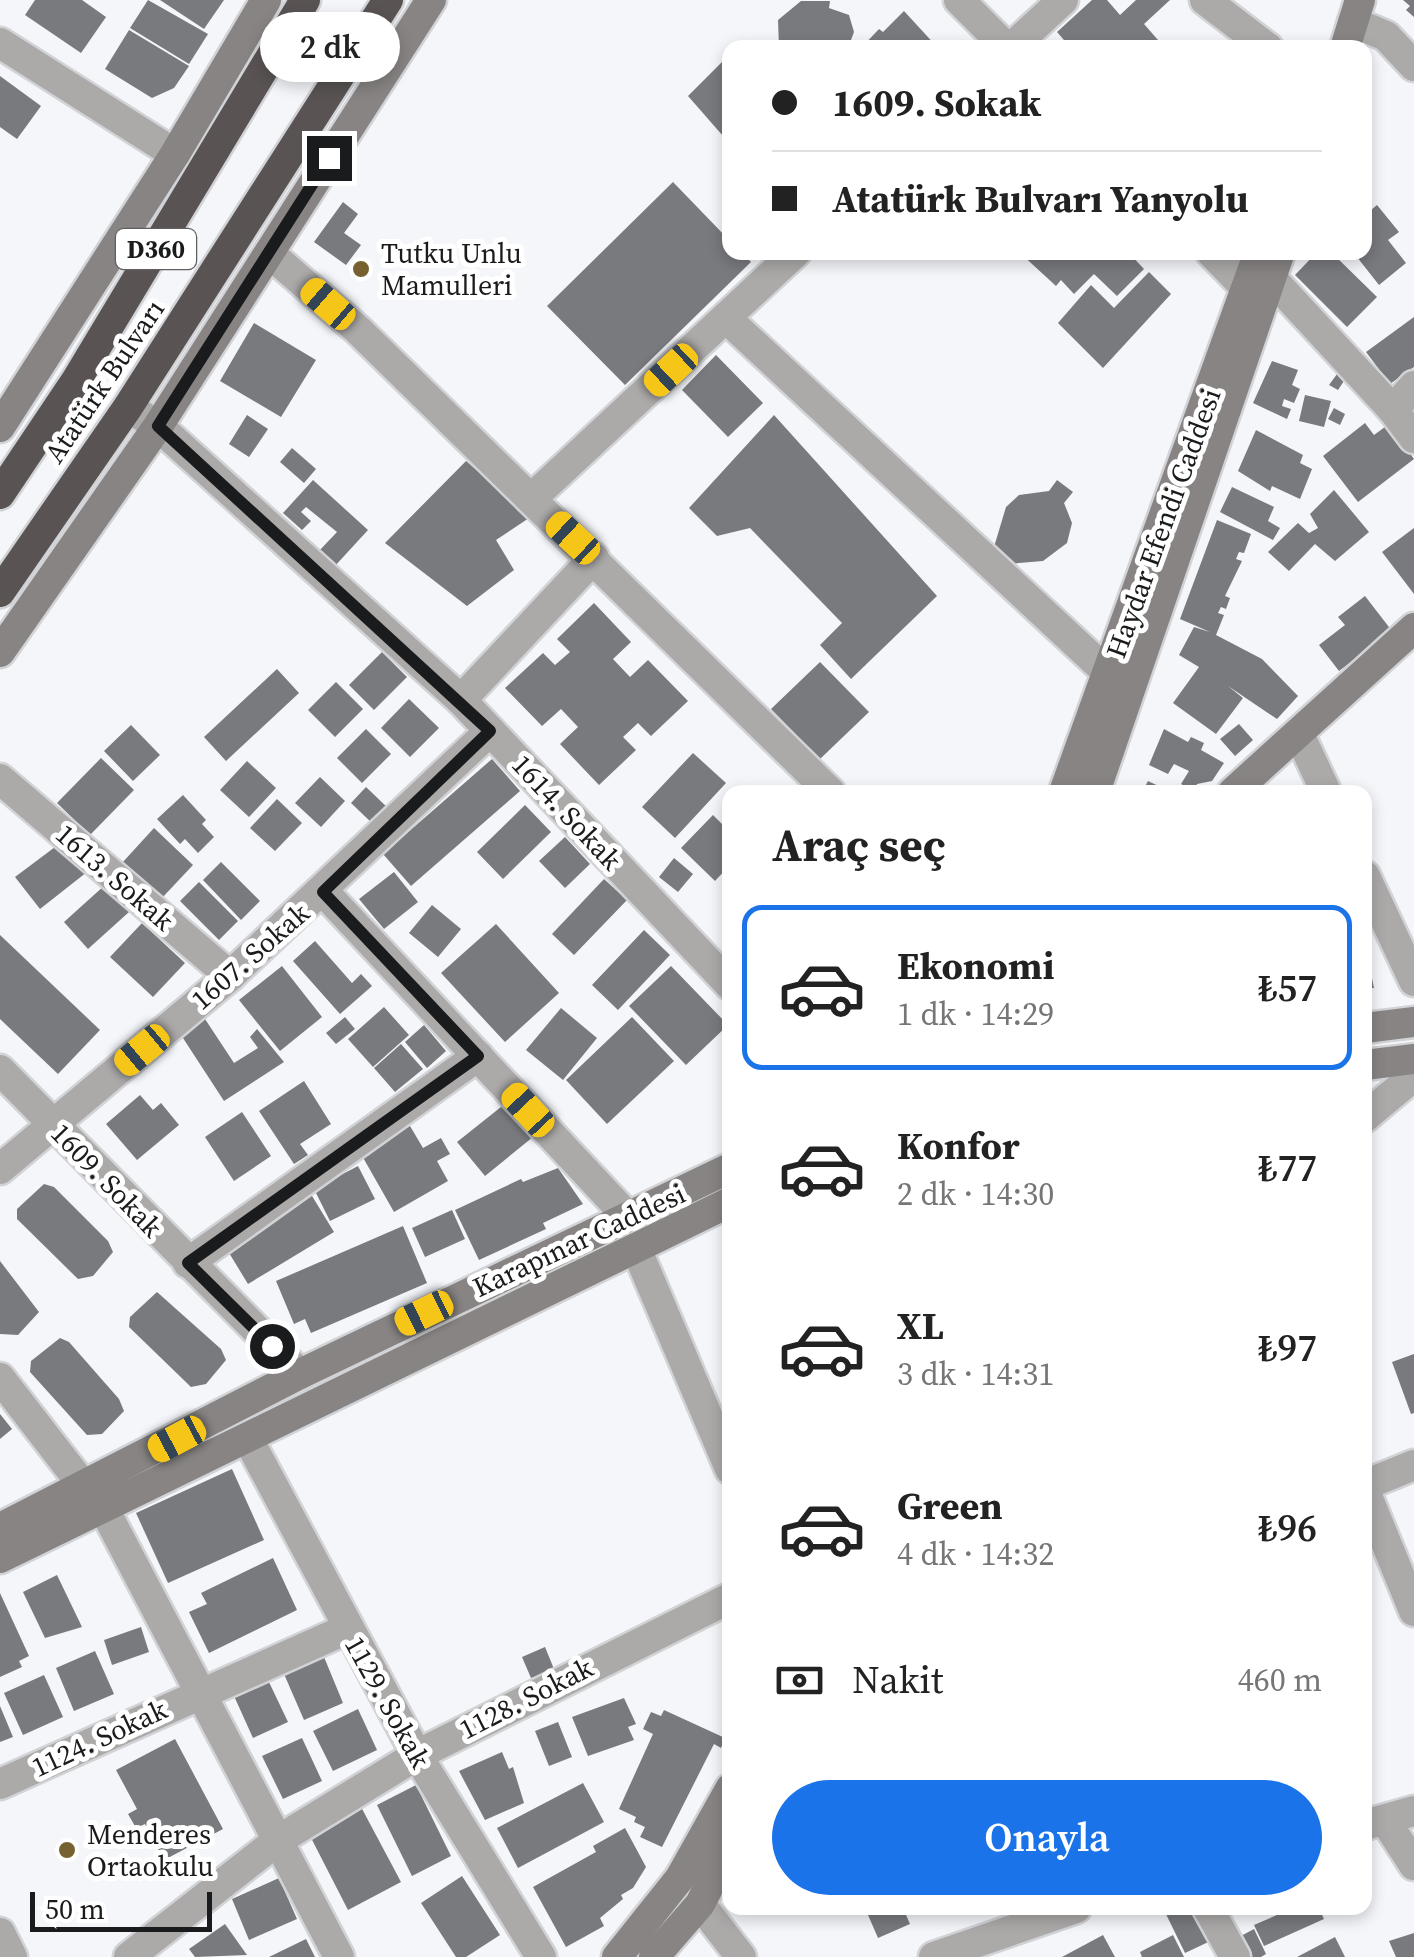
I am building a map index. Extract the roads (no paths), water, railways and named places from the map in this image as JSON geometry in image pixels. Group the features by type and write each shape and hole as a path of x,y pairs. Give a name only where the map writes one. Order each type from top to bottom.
{"highway":[{"name":"Atatürk Bulvarı","path":"0,494 78,380 305,0"},
{"name":"Atatürk Bulvarı","path":"0,592 128,407 388,0"}],"main road":[{"path":"0,427 175,154 266,0"},
{"path":"0,652 158,426 431,0"},
{"path":"1330,40 1349,17"},
{"name":"Haydar Efendi Caddesi","path":"1067,785 1265,268"},
{"name":"Haydar Efendi Caddesi","path":"1096,785 1265,268"},
{"path":"1240,785 1414,628"},
{"path":"1372,1027 1414,1022"},
{"path":"1372,1064 1414,1059"},
{"name":"Karapınar Caddesi","path":"0,1558 300,1374 722,1172"},
{"name":"Karapınar Caddesi","path":"0,1528 94,1499 248,1439 722,1206"},
{"path":"617,1957 680,1878 722,1803"},
{"path":"654,1957 700,1904 722,1861"}],"street":[{"path":"959,0 1001,40"},
{"path":"1018,40 1063,0"},
{"path":"1204,0 1257,40"},
{"path":"1349,17 1386,36 1414,66"},
{"path":"0,42 175,154"},
{"path":"280,173 308,190"},
{"path":"269,253 358,330 823,785"},
{"path":"531,499 788,260"},
{"path":"1238,260 1265,268 1414,438"},
{"path":"727,319 1108,672"},
{"path":"1393,410 1414,386"},
{"name":"1614. Sokak","path":"128,407 158,426 461,700 722,977"},
{"path":"461,700 594,558"},
{"name":"1607. Sokak","path":"0,1169 230,976 490,731"},
{"path":"1299,734 1323,785"},
{"name":"1613. Sokak","path":"0,779 230,976"},
{"path":"1372,891 1414,981"},
{"path":"323,892 628,1217"},
{"path":"188,1263 478,1056"},
{"name":"1609. Sokak","path":"0,1070 300,1374"},
{"path":"1372,1111 1414,1076"},
{"path":"636,1248 722,1450"},
{"path":"0,1378 94,1499 338,1957"},
{"name":"1129. Sokak","path":"248,1439 417,1754 541,1957"},
{"path":"1372,1485 1414,1465"},
{"path":"1372,1506 1414,1611"},
{"name":"1128. Sokak","path":"129,1957 276,1841 417,1754 722,1602"},
{"name":"1124. Sokak","path":"0,1784 347,1629"},
{"path":"1388,1819 1414,1865"},
{"path":"700,1904 741,1957"},
{"path":"934,1957 1003,1946 1063,1915"},
{"path":"1212,1915 1235,1957"},
{"path":"0,1934 12,1957"}],"place":[{"name":"Tutku Unlu Mamulleri","path":"361,269"},
{"name":"Menderes Ortaokulu","path":"67,1850"}]}
